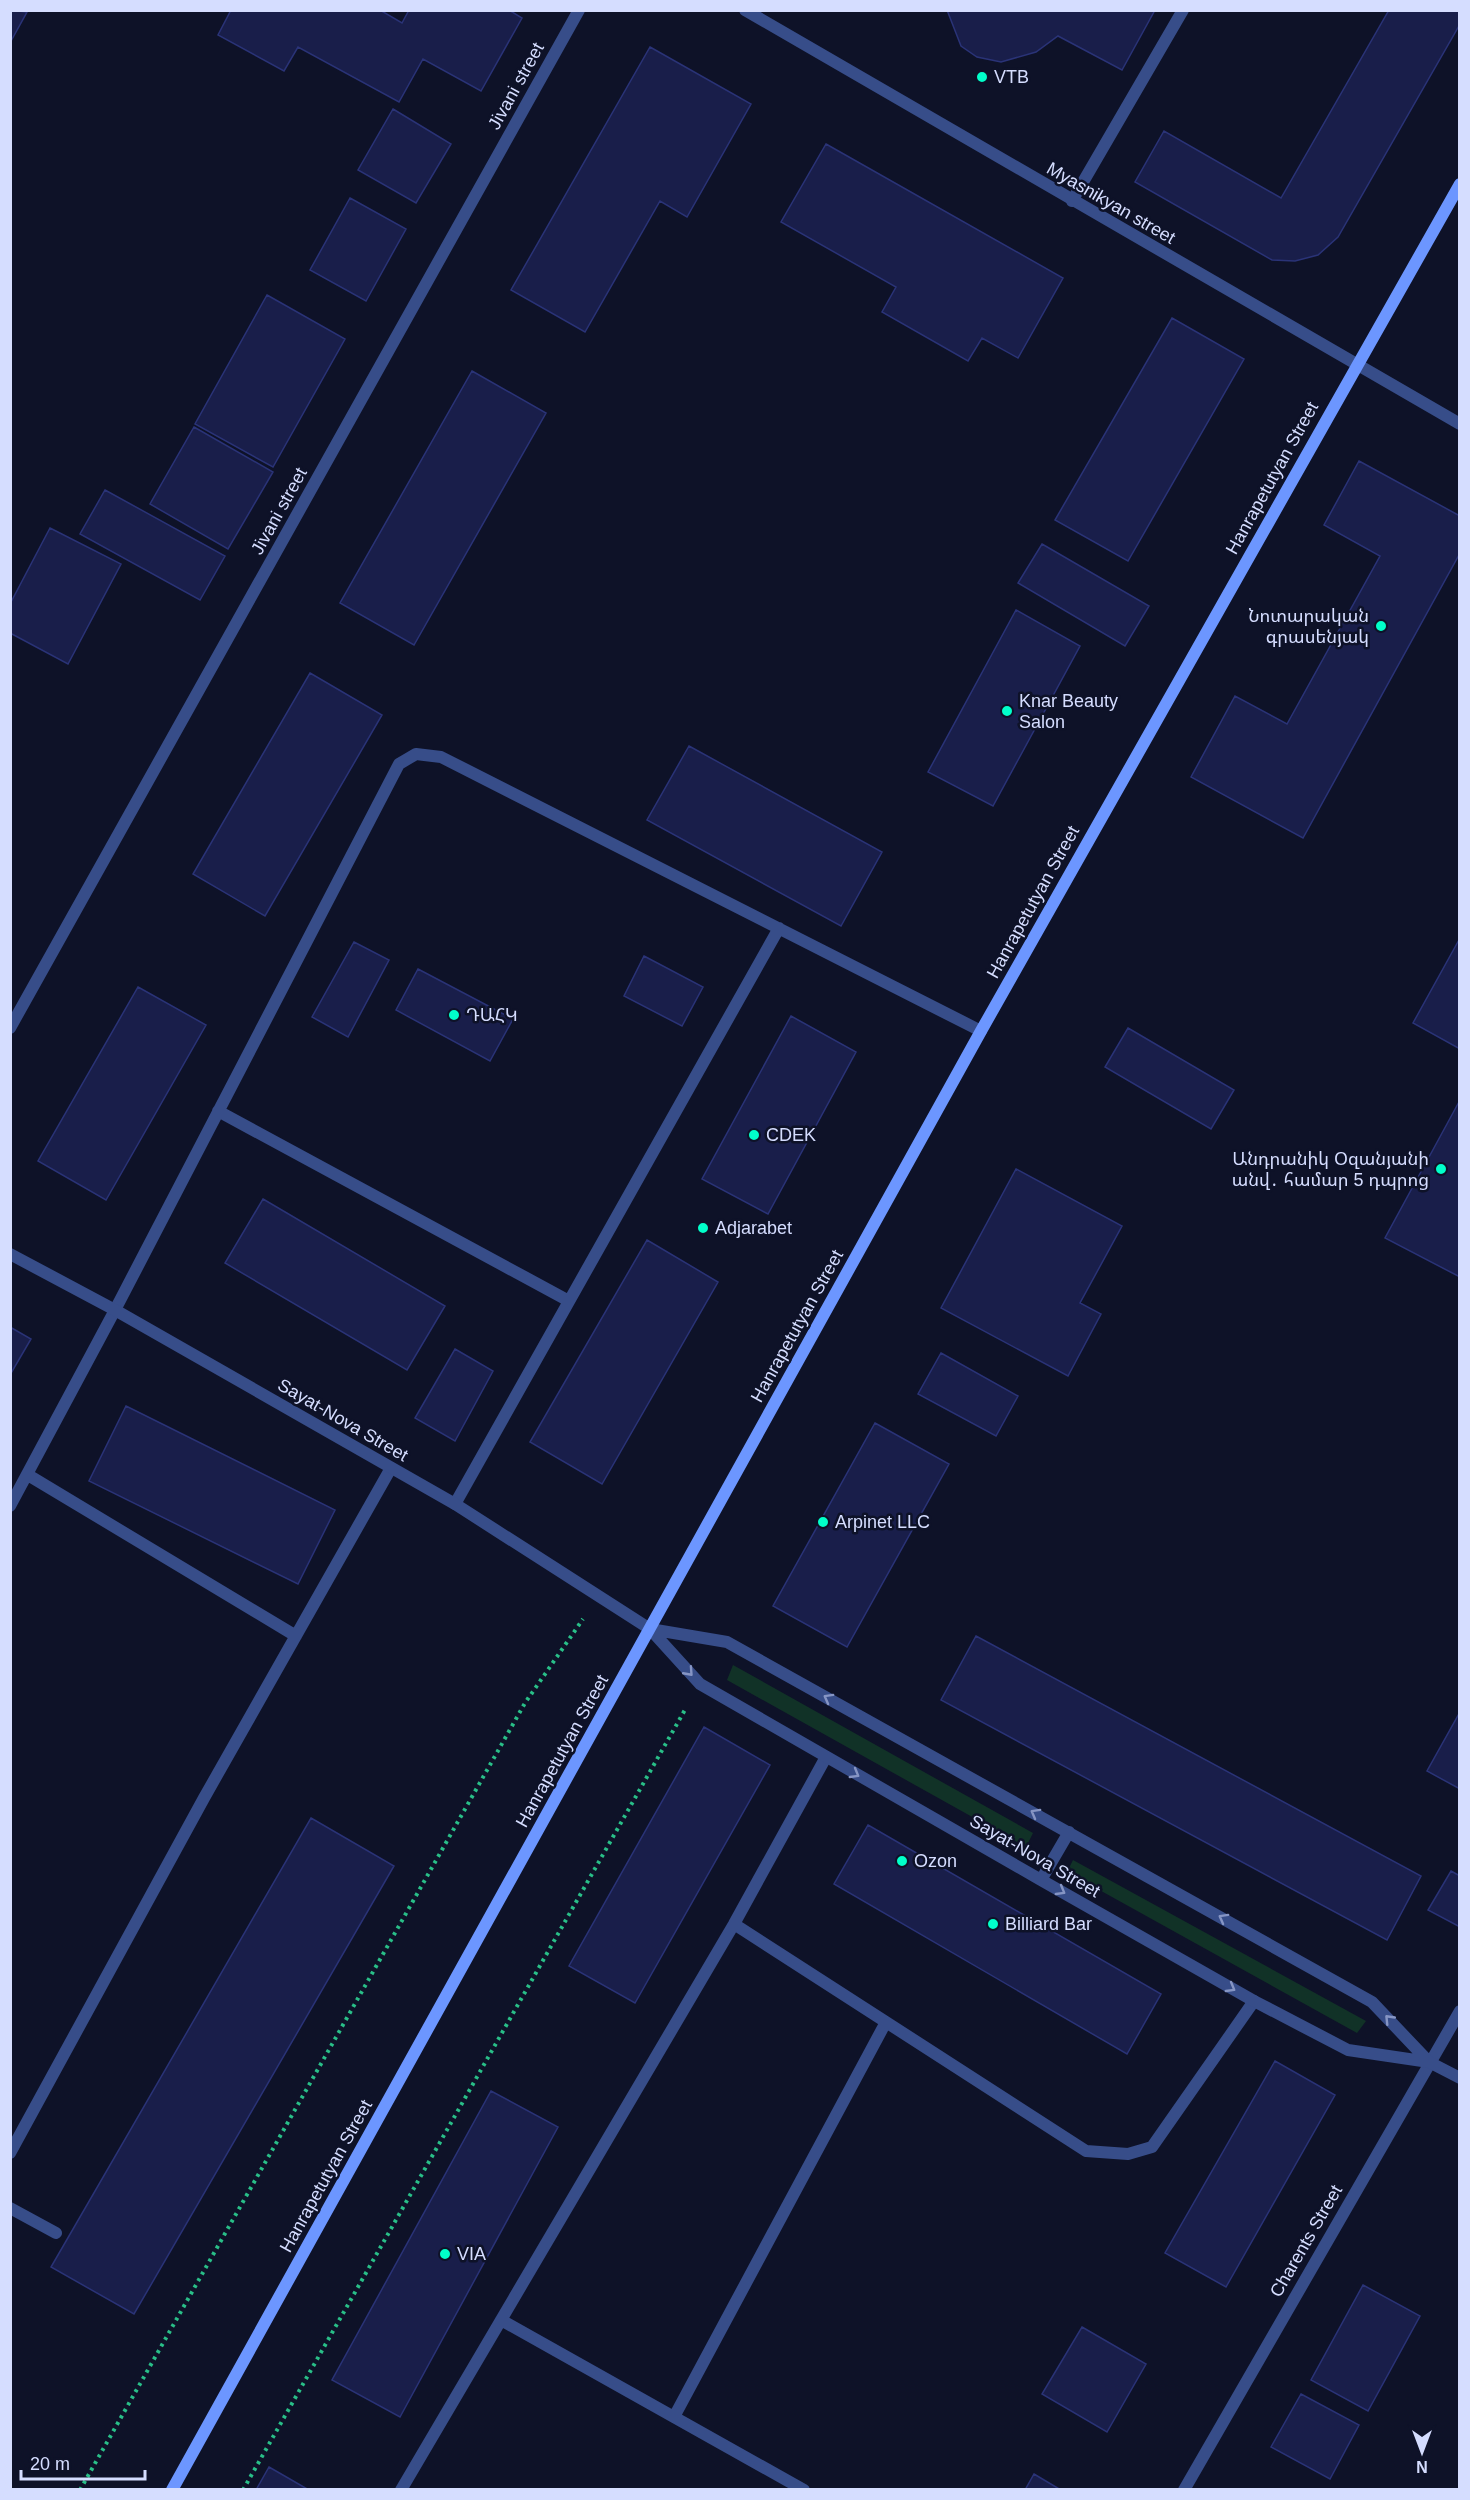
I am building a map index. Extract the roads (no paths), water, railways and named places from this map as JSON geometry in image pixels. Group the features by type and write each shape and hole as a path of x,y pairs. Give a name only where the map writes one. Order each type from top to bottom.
{"main road":[{"name":"Hanrapetutyan Street","path":"172,2490 981,1031 1460,184"}],"street":[{"name":"Jivani street","path":"10,1028 579,10"},
{"name":"Myasnikyan street","path":"746,10 1356,366 1460,424"},
{"path":"1072,201 1183,10"},
{"path":"10,1506 115,1310 399,764 416,754 441,757 981,1031"},
{"path":"454,1504 779,928"},
{"path":"218,1111 569,1301"},
{"name":"Sayat-Nova Street","path":"10,1254 115,1310 454,1504 650,1629 700,1684 1041,1880 1254,2001 1348,2050 1429,2062 1460,2078"},
{"path":"10,2153 204,1798 391,1468"},
{"path":"28,1475 296,1636"},
{"name":"Sayat-Nova Street","path":"650,1629 727,1642 1069,1832 1372,2002 1429,2062"},
{"path":"401,2490 734,1924 826,1757"},
{"path":"1041,1880 1069,1832"},
{"path":"734,1924 1086,2151 1128,2154 1152,2147 1254,2001"},
{"name":"Charents Street","path":"1184,2490 1460,2011"},
{"path":"674,2417 886,2022"},
{"path":"10,2208 56,2233"},
{"path":"501,2320 804,2490"}],"place":[{"name":"VTB","path":"982,77"},
{"name":"Նոտարական գրասենյակ","path":"1381,626"},
{"name":"Knar Beauty Salon","path":"1007,711"},
{"name":"ԴԱՀԿ","path":"454,1015"},
{"name":"CDEK","path":"754,1135"},
{"name":"Անդրանիկ Օզանյանի անվ․ համար 5 դպրոց","path":"1441,1169"},
{"name":"Adjarabet","path":"703,1228"},
{"name":"Arpinet LLC","path":"823,1522"},
{"name":"Ozon","path":"902,1861"},
{"name":"Billiard Bar","path":"993,1924"},
{"name":"VIA","path":"445,2254"}]}
